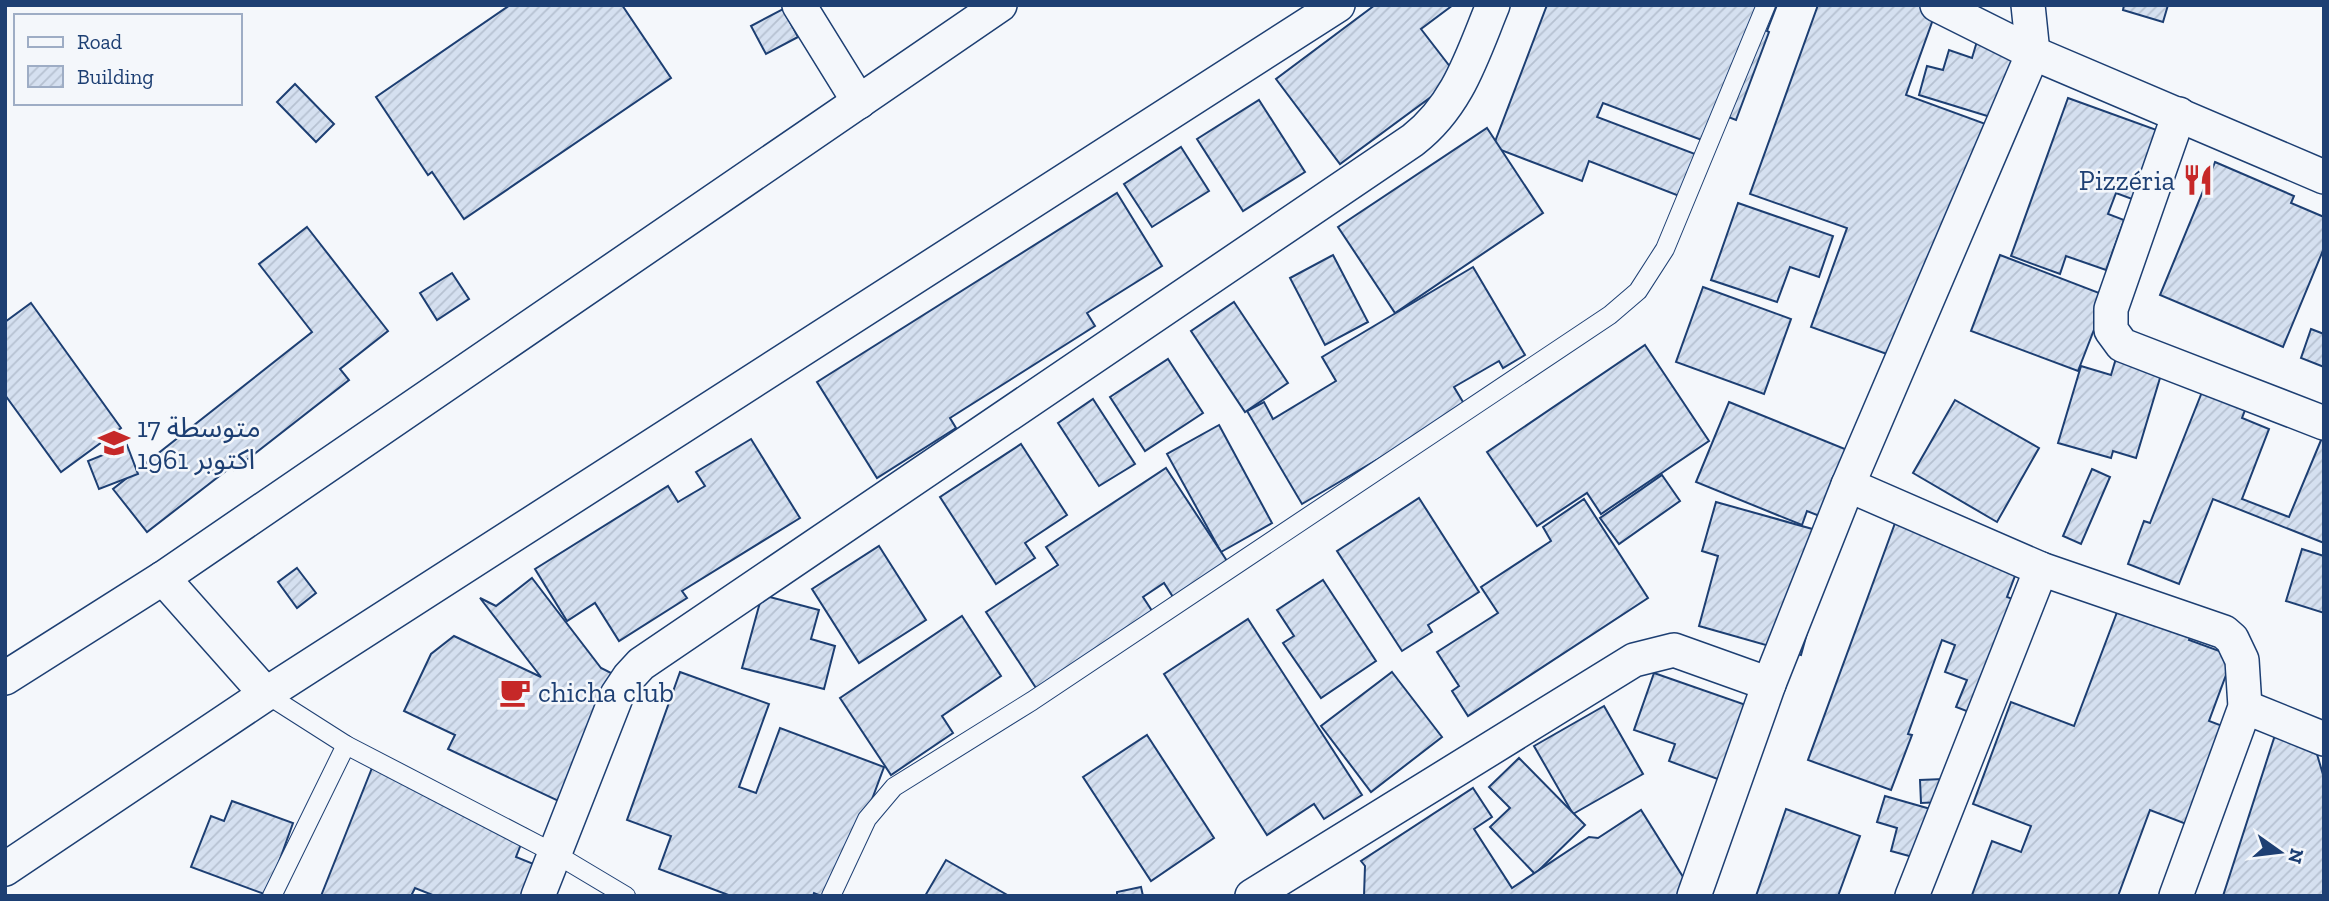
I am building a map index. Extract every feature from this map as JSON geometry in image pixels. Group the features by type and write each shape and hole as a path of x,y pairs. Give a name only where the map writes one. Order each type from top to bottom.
{"street":[{"path":"799,5 859,102"},
{"path":"5,678 163,578 1000,5"},
{"path":"5,869 266,694 1338,5"},
{"path":"538,896 617,695 641,664 1413,140 1439,118 1450,103 1493,5"},
{"path":"1937,5 2033,53 2324,177"},
{"path":"1694,896 1769,684 1848,485 2033,53 2028,5"},
{"path":"2179,114 2111,309 2111,330 2122,345 2324,423"},
{"path":"1848,485 2041,569 2224,632 2232,639 2242,660 2245,707 2176,896"},
{"path":"1912,896 2041,569"},
{"path":"163,578 266,694"},
{"path":"1252,896 1634,660 1674,650 1769,684"},
{"path":"2245,707 2324,739"}],"lane":[{"path":"831,896 867,819 894,788 1044,694 1610,315 1638,291 1665,249 1766,5"},
{"path":"266,694 346,745 554,853 626,896"},
{"path":"272,896 346,745"}],"building":[{"path":"510,5 622,5 671,78 464,219 432,172 428,175 376,97"},
{"path":"1375,5 1453,5 1421,29 1458,77 1340,164 1276,79"},
{"path":"1547,5 1777,5 1736,120 1718,113 1707,142 1603,103 1597,117 1703,157 1687,199 1589,161 1582,181 1493,147"},
{"path":"1818,5 1921,5 1936,11 1906,95 2002,130 1912,363 1811,327 1847,228 1750,194"},
{"path":"2124,5 2168,5 2163,22 2123,10"},
{"path":"783,9 798,37 766,54 751,26"},
{"path":"1978,38 2018,51 1997,119 1919,95 1927,66 1943,70 1949,50 1972,58"},
{"path":"295,84 334,124 316,142 277,102"},
{"path":"2068,98 2176,137 2151,206 2116,193 2108,214 2124,220 2106,270 2066,256 2060,274 2011,256"},
{"path":"1259,100 1305,172 1243,211 1197,139"},
{"path":"1487,128 1543,213 1395,313 1338,227"},
{"path":"1181,147 1209,191 1152,227 1124,184"},
{"path":"2215,162 2294,196 2291,203 2324,217 2324,248 2283,347 2160,295"},
{"path":"1117,193 1162,266 1087,313 1095,326 950,418 956,428 877,478 817,382"},
{"path":"1738,203 1833,236 1819,277 1790,267 1777,302 1711,280"},
{"path":"307,227 388,331 340,369 349,380 234,470 231,467 147,532 113,489 312,332 259,264"},
{"path":"1333,255 1368,322 1325,345 1290,278"},
{"path":"2000,255 2107,296 2078,371 1971,331"},
{"path":"1473,267 1525,355 1503,368 1499,361 1454,387 1466,407 1302,504 1247,411 1264,402 1273,419 1336,381 1322,357"},
{"path":"452,273 469,299 437,320 420,293"},
{"path":"1703,287 1791,319 1764,394 1676,362"},
{"path":"1234,302 1288,383 1245,412 1191,331"},
{"path":"31,303 121,428 61,472 5,395 5,322"},
{"path":"2311,329 2324,334 2324,367 2301,358"},
{"path":"1645,345 1709,441 1601,514 1587,493 1537,526 1487,452"},
{"path":"2120,345 2166,358 2136,458 2113,451 2111,458 2058,443 2081,366 2111,375"},
{"path":"1168,359 1203,413 1145,451 1110,397"},
{"path":"2206,382 2249,400 2242,418 2269,429 2242,499 2289,517 2324,433 2324,543 2213,499 2179,584 2128,564 2144,521 2150,523"},
{"path":"1093,399 1135,464 1099,486 1058,423"},
{"path":"1955,400 2039,448 1997,522 1913,473"},
{"path":"1729,402 1867,458 1840,524 1807,511 1802,525 1696,482"},
{"path":"1219,425 1272,523 1221,552 1167,454"},
{"path":"751,439 800,518 682,591 687,598 619,641 595,603 567,621 535,569 668,486 678,502 705,486 696,472"},
{"path":"1021,444 1067,515 1025,543 1035,558 996,584 940,497"},
{"path":"127,445 138,474 99,489 88,461"},
{"path":"1166,468 1229,564 1175,600 1164,583 1143,597 1156,617 1040,694 986,612 1058,565 1046,547"},
{"path":"2092,469 2110,477 2081,544 2063,536"},
{"path":"1662,475 1680,501 1619,544 1600,518"},
{"path":"1419,498 1479,592 1428,625 1432,632 1402,651 1337,551"},
{"path":"1584,499 1648,598 1468,716 1452,691 1459,686 1437,652 1498,613 1481,587 1551,541 1543,527"},
{"path":"1716,502 1834,535 1801,655 1699,626 1718,556 1702,551"},
{"path":"1898,515 2021,560 2007,597 2018,601 1977,715 1956,707 1967,680 1945,672 1955,645 1942,640 1908,734 1912,735 1891,790 1808,760"},
{"path":"879,546 926,620 859,663 812,589"},
{"path":"2302,549 2324,556 2324,613 2286,601"},
{"path":"297,568 316,593 297,608 278,582"},
{"name":"chicha club","path":"532,578 601,668 623,679 567,805 448,749 455,735 404,711 431,654 454,636 541,677 480,598 496,606"},
{"path":"1323,580 1376,661 1321,698 1283,643 1294,636 1277,610"},
{"path":"762,595 819,610 811,639 835,646 824,689 742,668"},
{"path":"2119,607 2192,634 2189,640 2233,656 2209,721 2233,730 2194,827 2150,810 2118,896 1972,895 1992,841 2021,852 2031,826 1973,804 2011,702 2074,726"},
{"path":"962,616 1001,676 942,716 953,733 891,775 840,698"},
{"path":"1248,619 1362,795 1324,819 1314,804 1267,835 1164,674"},
{"path":"680,672 769,704 739,787 756,793 780,728 884,767 836,896 814,893 813,896 731,896 659,869 671,836 627,820"},
{"path":"1392,672 1442,737 1371,792 1321,726"},
{"path":"1654,673 1769,713 1742,788 1669,761 1675,744 1634,730"},
{"path":"1604,706 1643,774 1573,814 1534,746"},
{"path":"2276,732 2314,744 2324,778 2324,896 2223,896"},
{"path":"1147,735 1214,838 1151,881 1083,777"},
{"path":"1519,758 1585,825 1535,874 1490,827 1510,808 1489,787"},
{"path":"372,768 527,829 516,857 546,869 536,896 435,896 415,888 411,896 321,896"},
{"path":"1943,779 1943,802 1921,803 1920,780"},
{"path":"1473,788 1492,817 1474,829 1512,888 1589,837 1598,838 1641,810 1695,896 1364,896 1365,866 1361,861"},
{"path":"1885,796 1934,810 1920,859 1891,851 1897,828 1877,822"},
{"path":"232,801 293,823 267,895 191,867 211,816 224,821"},
{"path":"1786,809 1860,836 1838,896 1756,896"},
{"path":"946,860 1009,896 925,896"},
{"path":"1141,887 1143,896 1117,896 1117,892"}],"place":[{"name":"Pizzéria","path":"2198,180"},
{"name":"متوسطة 17 اكتوبر 1961","path":"114,443"},
{"name":"chicha club","path":"515,692"}]}
